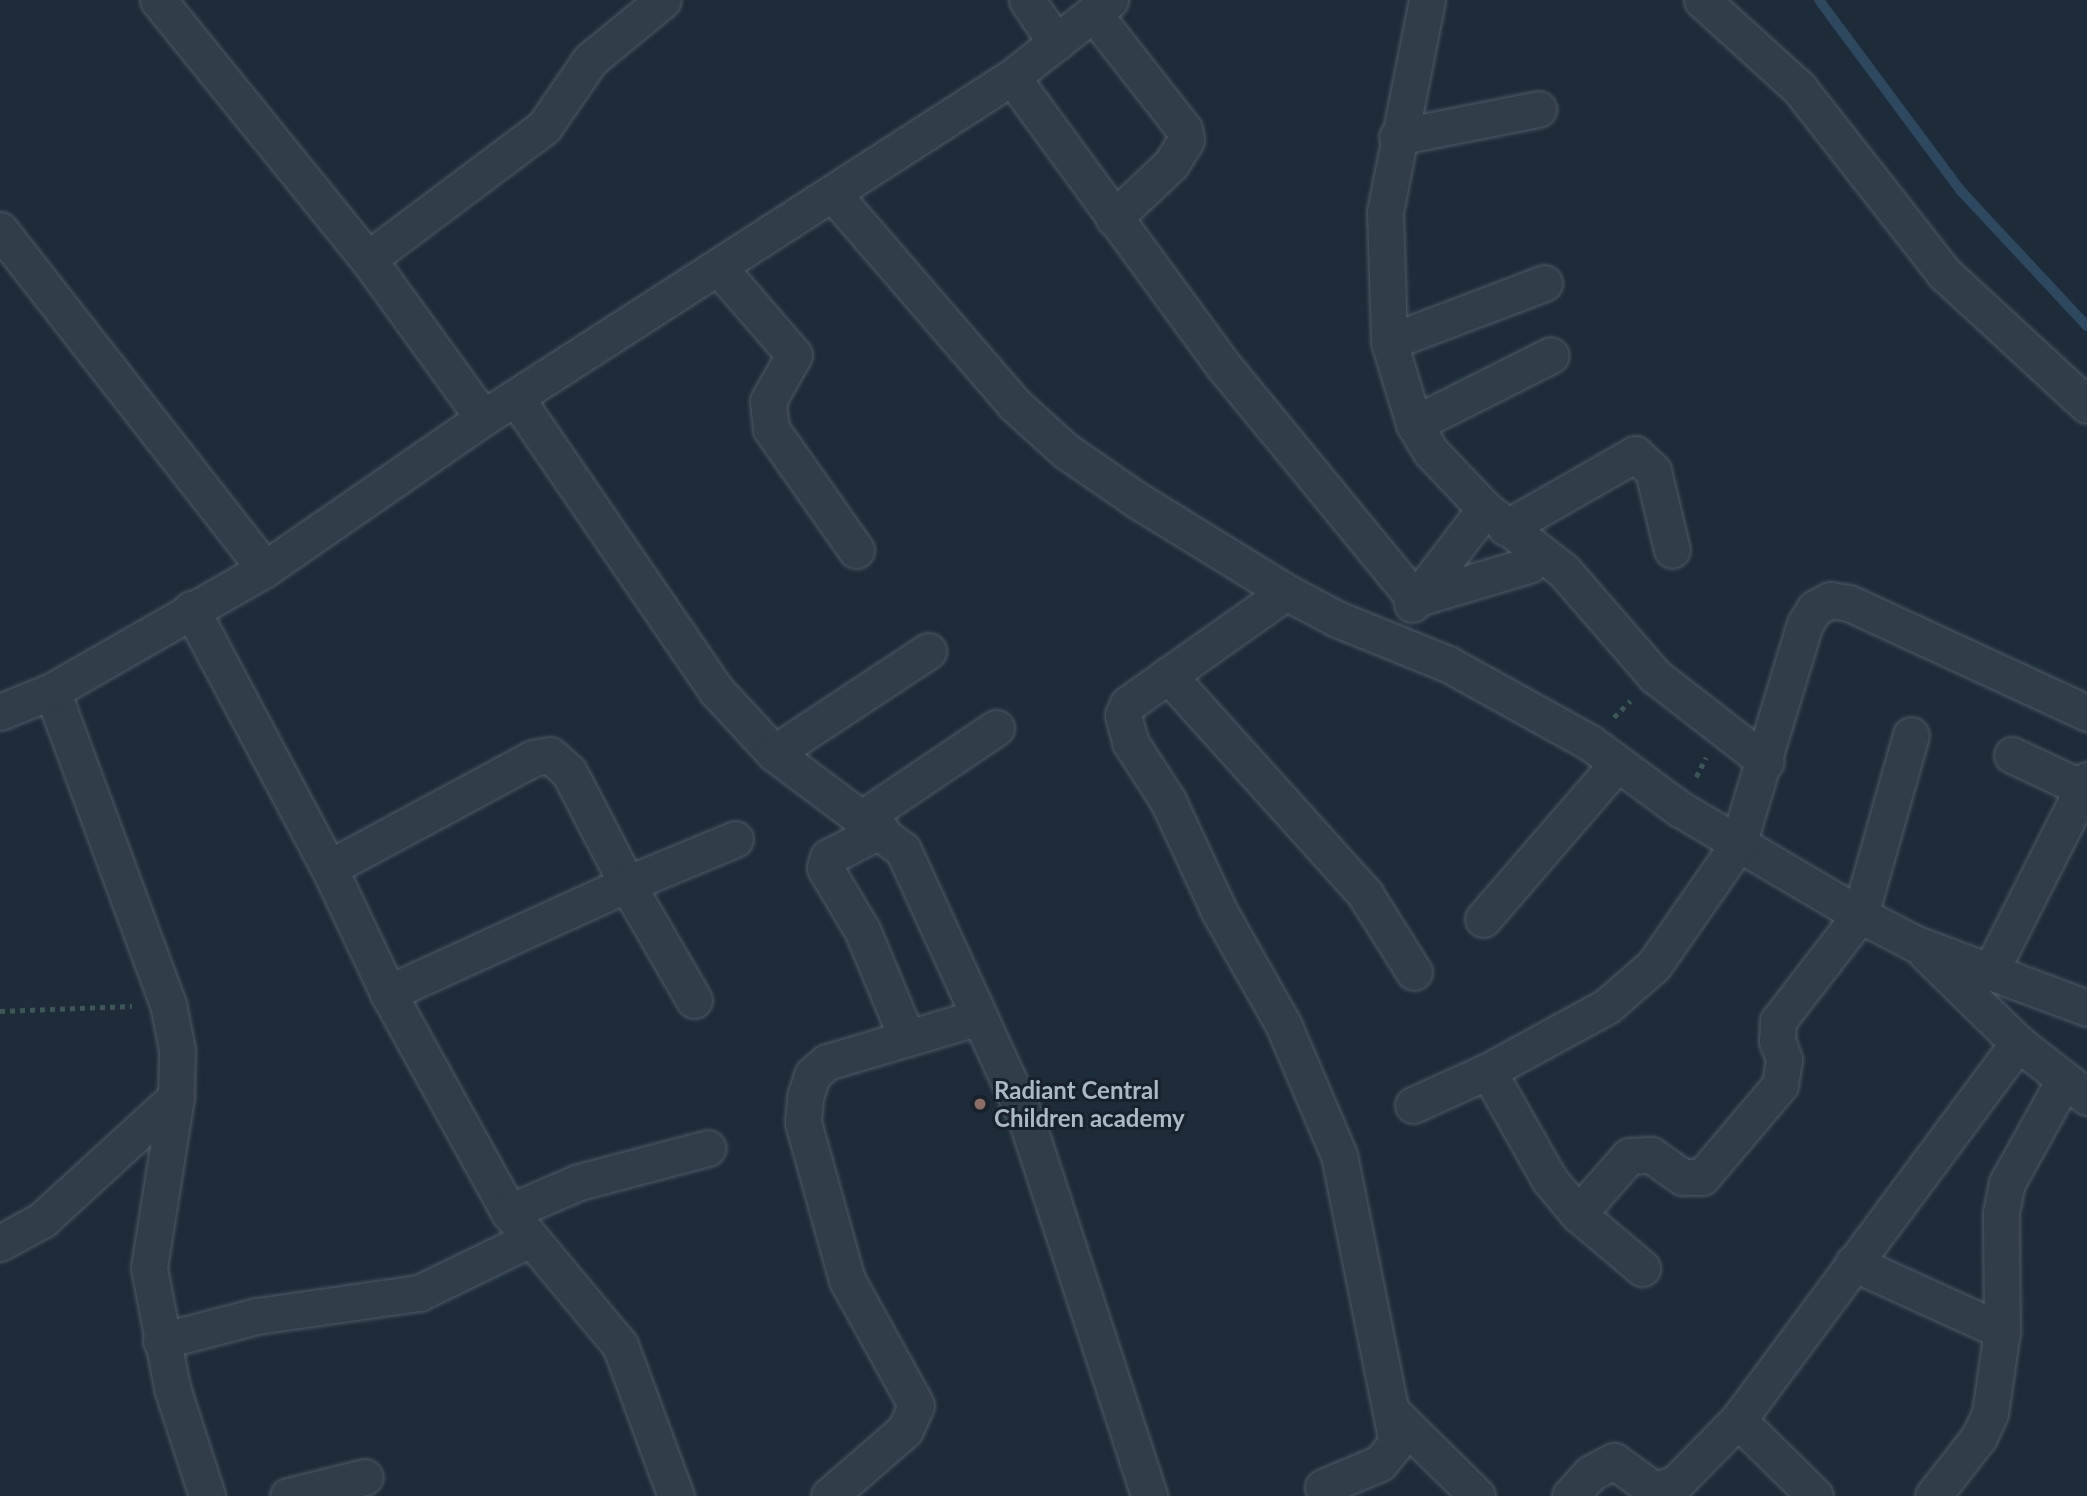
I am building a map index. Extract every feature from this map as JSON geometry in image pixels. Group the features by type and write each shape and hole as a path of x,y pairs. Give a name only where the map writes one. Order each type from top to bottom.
{"street":[{"path":"158,0 368,259 483,418"},
{"path":"368,259 544,127 590,60 663,0"},
{"path":"1027,0 1056,43"},
{"path":"1427,0 1397,138 1385,212 1389,342 1414,424 1431,453 1495,519 1564,571 1655,676 1766,762"},
{"path":"1702,0 1799,88 1945,274 2087,405"},
{"path":"0,712 52,691 265,569 483,418 720,269 1012,77 1102,7 1184,129 1186,140 1171,164 1114,218"},
{"path":"1012,77 1226,369 1415,599"},
{"path":"1397,138 1538,109"},
{"path":"833,194 970,356 1066,451 1286,592 1448,664 1588,742 1680,809 1860,915 1916,944 2087,1008"},
{"path":"0,230 265,569"},
{"path":"720,269 794,355 768,401 771,429 856,550"},
{"path":"1389,342 1544,283"},
{"path":"1414,424 1551,355"},
{"path":"516,398 716,690 774,753 903,850 1026,1119 1149,1496"},
{"path":"1393,641 1415,599 1495,519 1635,454 1653,471 1672,550"},
{"path":"1415,599 1529,565"},
{"path":"1286,592 1128,704 1124,730 1184,831 1321,1108 1355,1217 1395,1415 1392,1455 1323,1487"},
{"path":"1413,1105 1488,1071 1607,1006 1654,965 1738,844 1766,762 1805,625 1815,608 1830,600 1849,603 2087,713"},
{"path":"191,609 329,868 388,993 519,1225 620,1345 676,1496"},
{"path":"774,753 928,651"},
{"path":"1168,675 1365,894 1413,972"},
{"path":"52,691 168,1004 177,1050 176,1097 151,1231 149,1268 161,1341 207,1496"},
{"path":"907,1038 862,930 825,868 828,857 996,727"},
{"path":"1578,1214 1629,1156 1651,1155 1693,1179 1712,1169 1780,1085 1784,1059 1777,1041 1778,1021 1860,915 1911,735"},
{"path":"329,868 533,758 550,755 569,772 627,884 694,1000"},
{"path":"1990,972 2085,784 2012,755"},
{"path":"1483,919 1617,764"},
{"path":"388,993 627,884 735,839"},
{"path":"1916,944 2018,1043 2075,1089 2007,1183 2001,1213 2002,1331 1990,1413 1946,1493"},
{"path":"830,1496 905,1430 916,1405 847,1280 806,1135 804,1097 812,1075 827,1062 979,1017"},
{"path":"1570,1496 1591,1473 1614,1461 1654,1490 1663,1490 1738,1420 2018,1043"},
{"path":"1488,1071 1549,1179 1578,1214 1642,1268"},
{"path":"0,1242 42,1220 176,1097"},
{"path":"161,1341 257,1317 419,1293 579,1182 708,1148"},
{"path":"1853,1263 2002,1331"},
{"path":"1395,1415 1477,1496"},
{"path":"1738,1420 1815,1496"},
{"path":"288,1496 365,1477"}],"path":[{"path":"1588,742 1655,676"},
{"path":"1680,809 1720,728"},
{"path":"0,1011 168,1004"}],"waterway":[{"path":"1819,0 1961,191 2087,326"}],"place":[{"name":"Radiant Central Children academy","path":"980,1104"}]}
